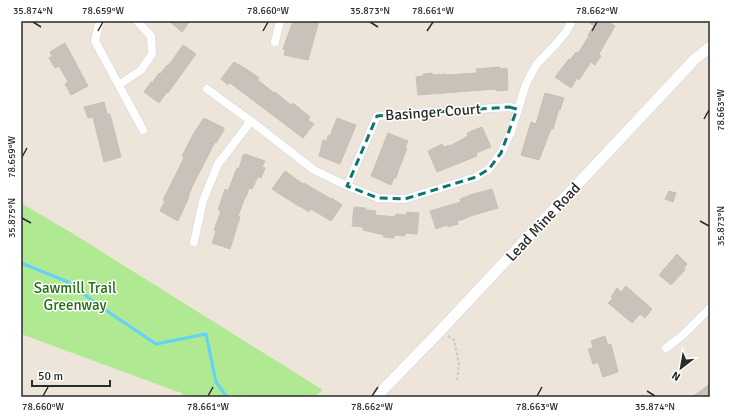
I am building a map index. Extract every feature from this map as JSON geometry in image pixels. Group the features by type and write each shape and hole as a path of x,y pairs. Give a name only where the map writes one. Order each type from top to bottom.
{"main road":[{"name":"Lead Mine Road","path":"376,397 696,59 710,47"}],"street":[{"path":"102,21 99,24 95,41 143,130"},
{"path":"119,85 141,70 152,54 152,36 137,21"},
{"path":"275,42 280,21"},
{"path":"207,89 314,170 347,186 378,198 405,199 476,177 489,169 501,153 511,132 526,84 536,64 556,44 566,32 572,21"},
{"name":"Basinger Court","path":"347,186 378,116 509,107 517,109"},
{"path":"194,242 203,201 218,164 251,121"},
{"path":"666,348 683,335 710,308"}],"path":[{"path":"440,331 454,340 459,364 457,382"}],"highlighted area":[{"path":"509,107 517,109 501,153 489,169 476,177 405,199 378,198 347,186 377,116"}],"green space":[{"name":"Sawmill Trail Greenway","path":"21,203 75,235 323,390 314,397 185,397 181,393 21,334"}],"building":[{"path":"169,21 190,21 182,32"},
{"path":"293,21 319,21 308,60 284,55 285,50 283,49"},
{"path":"587,21 607,21 615,26 599,54 601,56 595,65 591,62 579,80 577,78 571,88 555,77 569,59 570,60 576,52 578,53 589,36 588,35 594,26"},
{"path":"65,43 88,86 71,95 65,84 68,82 59,66 55,68 49,58 52,56 50,52"},
{"path":"183,45 196,54 159,103 144,92 159,73 160,74 167,65 168,66"},
{"path":"234,62 248,70 259,78 258,80 274,93 275,92 291,105 293,103 310,117 308,120 314,124 303,138 230,83 228,85 221,79"},
{"path":"500,67 500,69 507,68 508,90 497,91 496,89 418,95 416,77 423,76 423,74 432,73 433,75 446,75 477,73 476,69"},
{"path":"545,93 564,98 553,129 551,129 539,160 521,155 531,122 536,124"},
{"path":"104,102 107,114 110,114 121,157 104,162 93,117 88,118 84,107"},
{"path":"204,118 224,128 224,130 216,143 215,142 192,187 178,221 160,211 165,201 163,200 184,157 182,156 195,131"},
{"path":"337,118 356,125 340,164 319,156 323,140 327,141 328,135 330,136"},
{"path":"482,127 491,147 476,153 477,156 437,172 428,151 442,144 444,147 450,146 468,136 467,133"},
{"path":"388,133 408,141 405,148 407,148 396,178 394,178 391,185 371,176"},
{"path":"245,154 265,161 262,167 265,168 261,178 258,177 252,189 249,188 245,197 238,216 240,217 230,249 212,243 216,231 214,230 221,211 218,210 225,189 228,191 237,168 239,169 243,155"},
{"path":"285,171 303,184 304,183 331,199 332,198 342,205 331,221 311,209 309,212 272,189"},
{"path":"492,189 498,208 457,221 458,224 448,227 447,225 436,229 430,211 461,202 460,199"},
{"path":"669,191 676,193 673,202 665,199"},
{"path":"354,207 376,211 375,215 395,217 396,214 406,215 407,212 419,213 417,234 405,233 405,236 394,235 394,238 383,237 384,235 363,230 363,227 352,226"},
{"path":"677,254 687,264 684,268 685,270 671,285 659,275"},
{"path":"626,286 652,309 645,318 640,314 632,323 608,303 613,298 611,297 617,288 621,292"},
{"path":"605,336 608,345 611,344 618,372 603,377 598,362 593,364 588,349 593,348 591,341"},
{"path":"710,384 710,397 692,397"}],"waterway":[{"path":"21,263 68,282 98,305 156,344 206,334 216,382 227,397"}]}
